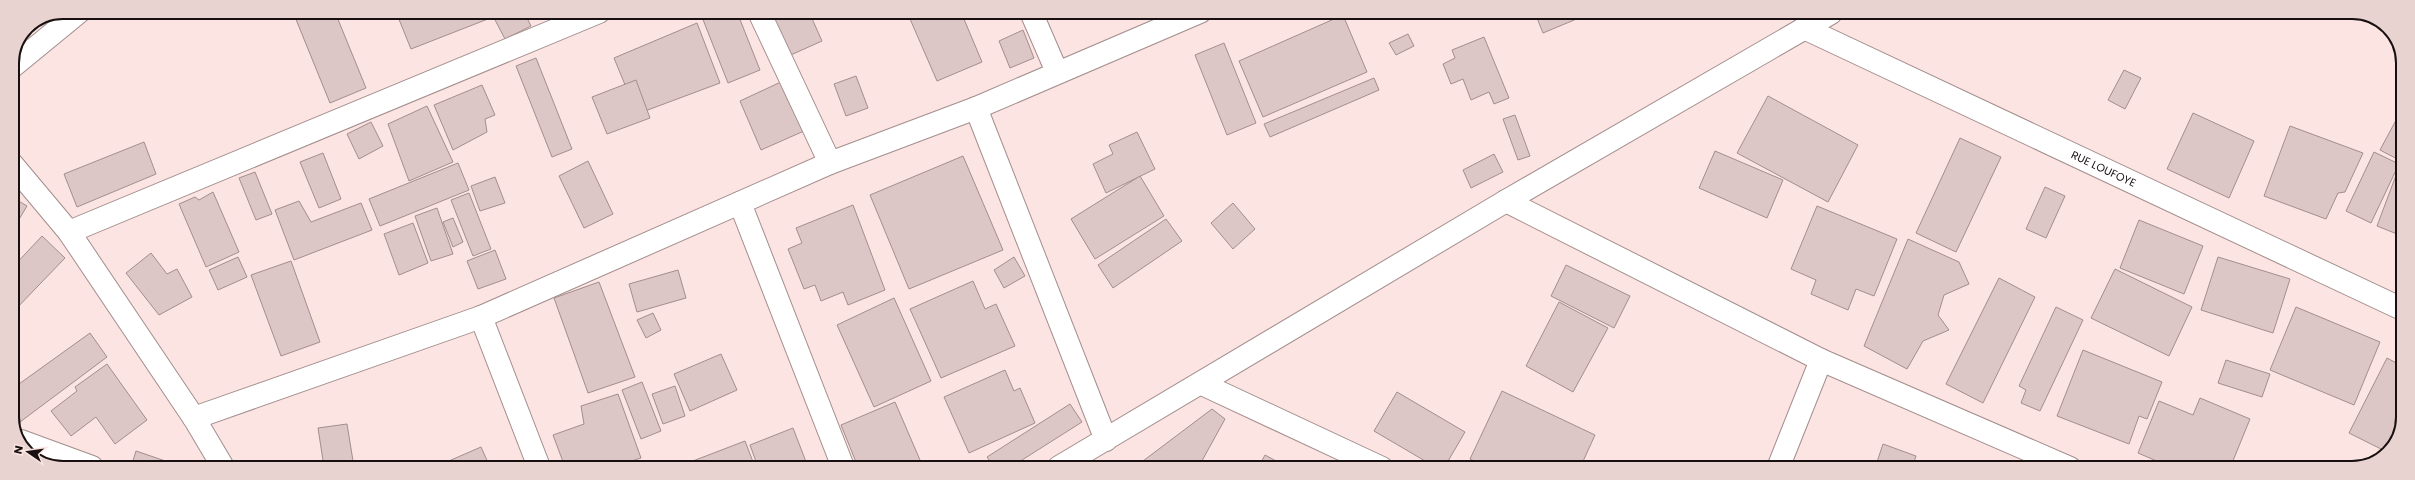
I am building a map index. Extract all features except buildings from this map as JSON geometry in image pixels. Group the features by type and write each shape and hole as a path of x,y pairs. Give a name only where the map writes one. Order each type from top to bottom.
{"street":[{"path":"19,61 70,19"},
{"path":"69,232 582,19"},
{"path":"762,19 830,164"},
{"path":"1033,19 1057,72"},
{"path":"194,418 481,317 830,164 976,108 1183,19"},
{"path":"1071,461 1202,384 1506,201 1820,19"},
{"name":"RUE LOUFOYE","path":"1804,28 2396,306"},
{"path":"976,108 1106,440"},
{"path":"19,172 69,232 194,418 219,461"},
{"path":"1506,201 1821,360 2054,461"},
{"path":"740,204 841,461"},
{"path":"481,317 537,461"},
{"path":"1781,461 1821,360"},
{"path":"1202,384 1367,461"},
{"path":"28,444 76,461"}]}
